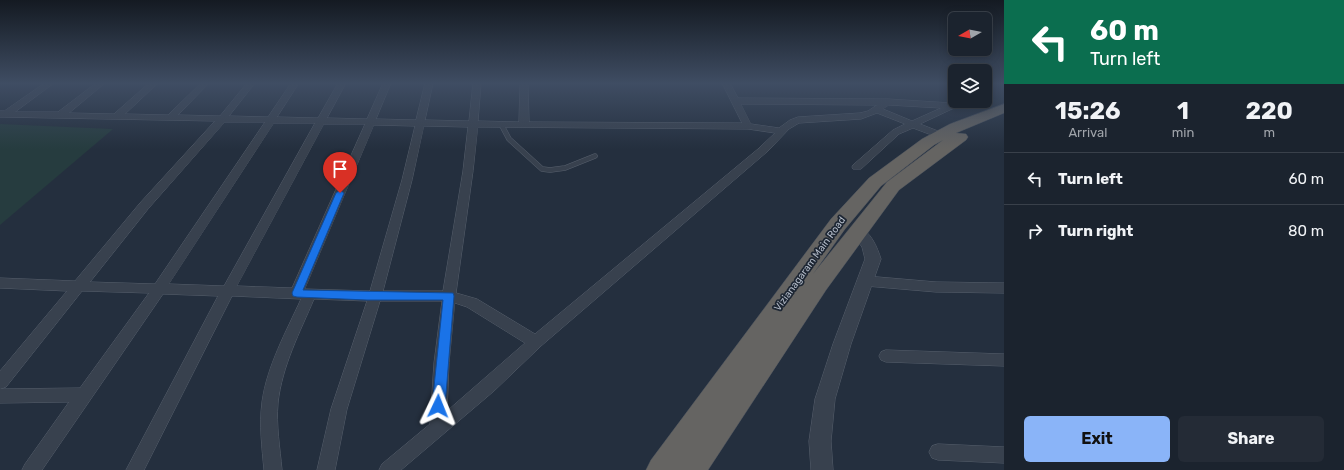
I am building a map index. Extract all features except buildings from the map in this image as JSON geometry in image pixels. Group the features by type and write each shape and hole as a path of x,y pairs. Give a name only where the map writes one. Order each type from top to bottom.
{"highway":[{"name":"Vizianagaram Main Road","path":"660,470 838,224 875,182 928,142 940,135 1004,108"},
{"name":"Vizianagaram Main Road","path":"691,470 818,284 894,186 954,140 1004,118"}],"street":[{"path":"3,114 17,105"},
{"path":"60,115 73,105"},
{"path":"117,116 129,105"},
{"path":"171,117 183,105"},
{"path":"0,382 144,206 233,105"},
{"path":"31,470 159,289 280,105"},
{"path":"135,470 228,290 330,105"},
{"path":"273,470 270,403 273,390 303,294 378,105"},
{"path":"326,470 340,409 375,296 407,180 423,105"},
{"path":"438,428 438,395 449,296 468,171 474,105"},
{"path":"524,105 524,124"},
{"path":"738,105 748,126"},
{"path":"388,470 536,342 749,162 794,121 852,117 871,113 884,105"},
{"path":"935,105 948,106"},
{"path":"857,167 896,132 948,108"},
{"path":"876,110 940,135"},
{"path":"3,114 473,124 748,126 783,131"},
{"path":"822,470 820,441 825,399 842,344 873,259 869,246 858,232"},
{"path":"866,281 936,286 1004,288"},
{"path":"2,286 228,290 375,296 449,296 463,299 472,303 536,342"},
{"path":"886,356 1004,360"},
{"path":"0,396 84,395"},
{"path":"938,452 1004,455"}],"lane":[{"path":"501,124 509,139 542,169 550,170 565,168 595,156"}],"green space":[{"path":"0,124 113,129 0,225"}],"route":[{"path":"340,193 297,293 367,296 449,296 438,406"}]}
